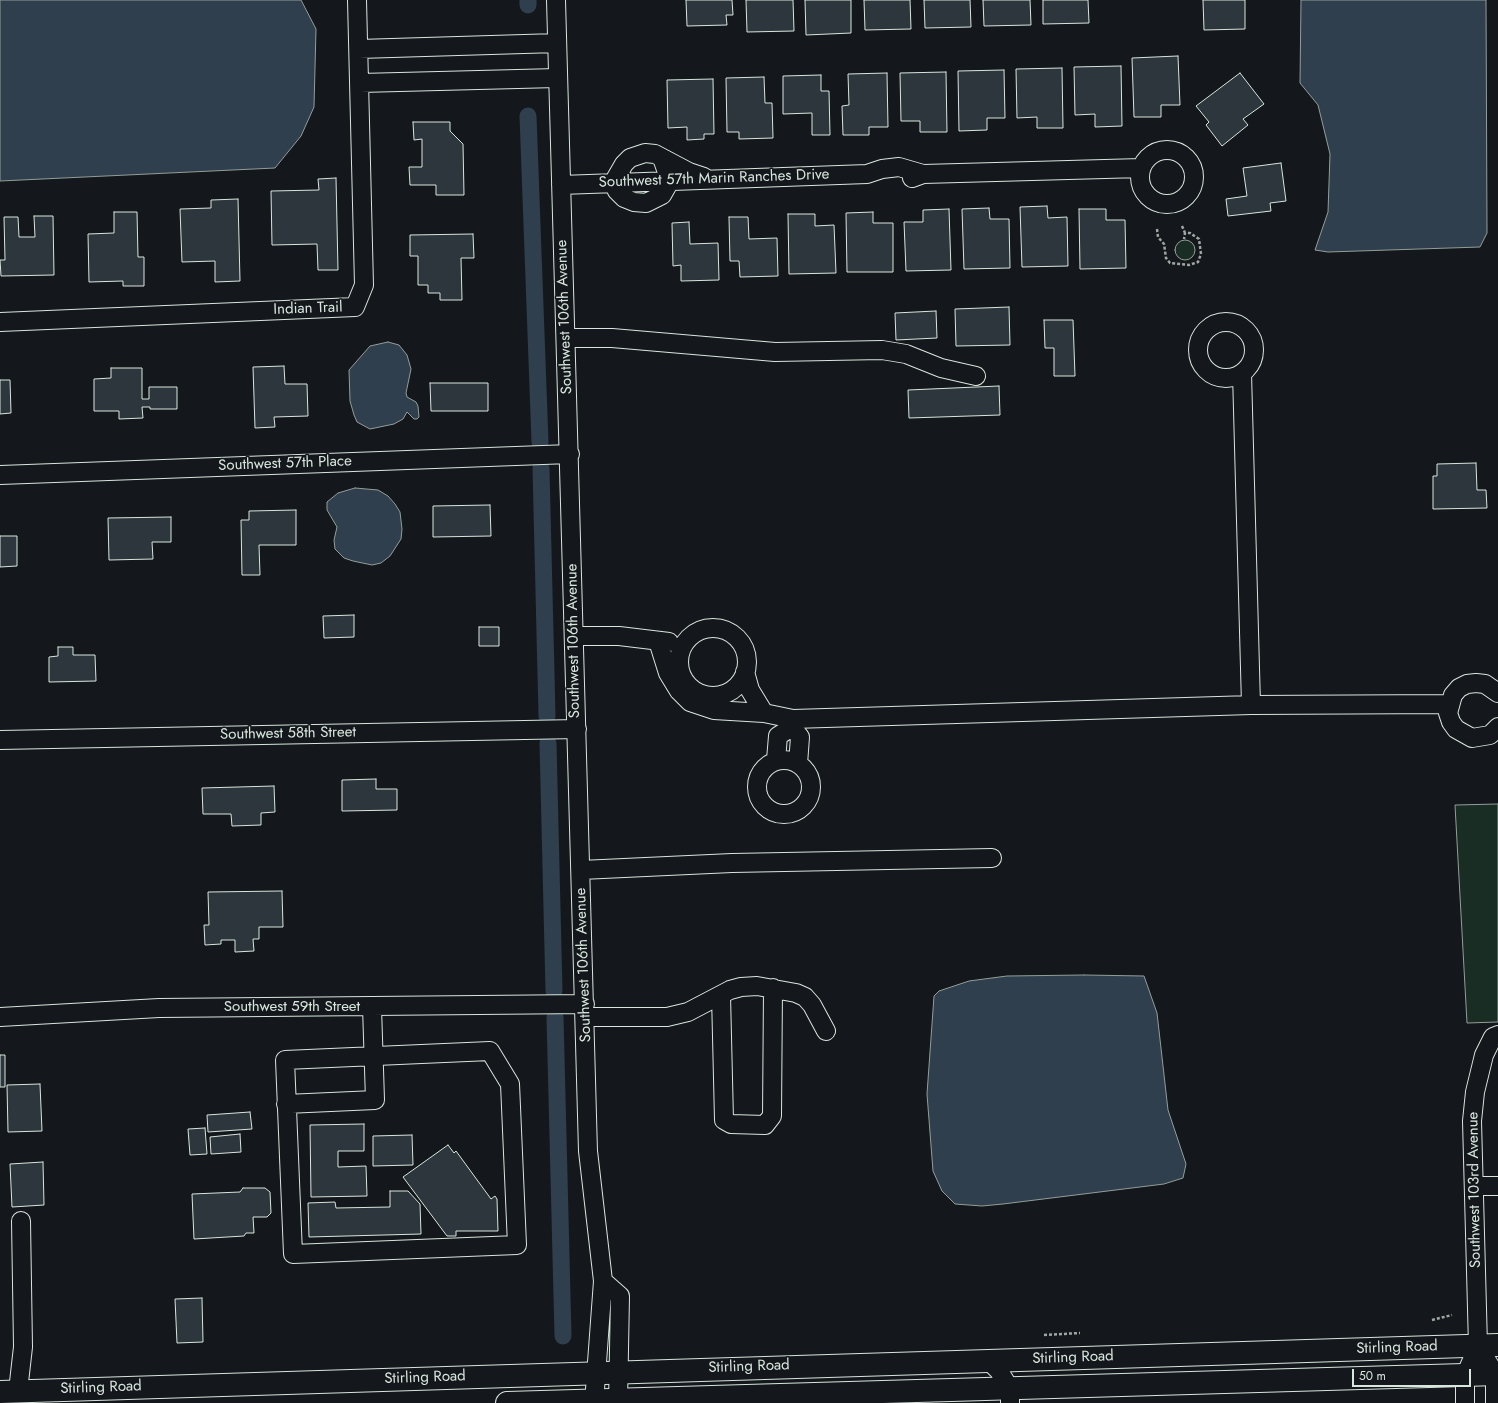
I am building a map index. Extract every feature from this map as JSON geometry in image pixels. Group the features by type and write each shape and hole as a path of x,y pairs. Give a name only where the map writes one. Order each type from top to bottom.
{"main road":[{"name":"Stirling Road","path":"9,1391 1488,1345"},
{"name":"Stirling Road","path":"507,1403 1010,1396 1496,1374"}],"street":[{"name":"Indian Trail","path":"0,322 355,307 364,285 357,0"},
{"name":"Southwest 106th Avenue","path":"556,0 557,78 570,454 588,1151 603,1281 620,1296 608,1372 594,1401"},
{"path":"359,49 557,44"},
{"path":"360,83 557,78"},
{"path":"662,158 670,181 662,195 646,203 634,202 624,198 617,191 613,183 624,164 630,158 645,153 655,154 688,172 708,179"},
{"name":"Southwest 57th Marin Ranches Drive","path":"670,181 867,174 882,179 899,180 923,174 1141,168"},
{"name":"Southwest 57th Marin Ranches Drive","path":"561,185 613,183"},
{"path":"566,338 612,338 775,352 882,350 906,354 941,368 976,376"},
{"path":"1242,373 1251,705"},
{"name":"Southwest 57th Place","path":"0,475 570,454"},
{"path":"574,636 619,636 676,642 689,638 698,632 709,629 720,629 730,633 739,640 745,650 747,661 745,672 740,682 732,690 722,695 711,696 700,694 690,688 683,679 679,658 682,647 689,638"},
{"path":"658,641 679,658"},
{"path":"658,641 668,673 680,691 690,702 714,710 764,713"},
{"path":"745,672 750,690 764,713"},
{"path":"1498,693 1485,684 1467,684 1459,688 1453,695 1449,704 1448,713 1451,722 1456,729 1463,735 1472,738 1481,738 1490,735 1498,727"},
{"path":"732,690 742,701 764,713 792,723 1251,705 1449,704"},
{"path":"776,760 778,736 792,723"},
{"path":"792,723 800,737 798,764"},
{"name":"Southwest 58th Street","path":"0,740 577,729"},
{"path":"786,759 798,764 808,773 811,782 811,791 803,807 787,814 769,810 763,804 757,787 758,778 762,770 776,760 786,759"},
{"path":"581,870 732,863 992,858"},
{"name":"Southwest 59th Street","path":"0,1017 159,1008 372,1007 585,1010 667,1016 688,1012 721,995 741,987 773,988 796,992 805,997 812,1005 826,1031"},
{"path":"721,995 724,1120 731,1124 765,1125 772,1116 773,988"},
{"path":"286,1104 375,1100 372,1056 372,1007"},
{"name":"Southwest 103rd Avenue","path":"1488,1345 1474,1186 1472,1121 1475,1092 1484,1055 1495,1036"},
{"path":"490,1051 510,1084 517,1245 293,1254 285,1060 372,1056 490,1051"},
{"path":"1474,1186 1498,1186"},
{"path":"9,1391 22,1347 21,1221"},
{"path":"1488,1345 1496,1374 1495,1403"},
{"path":"1465,1403 1464,1376 1488,1345"},
{"path":"988,1360 999,1370 1010,1396"},
{"path":"608,1372 618,1401"}],"path":[{"path":"1182,226 1184,239"},
{"path":"1157,229 1157,234 1164,244 1167,261 1174,264 1193,264 1198,262 1200,259 1201,254 1199,239 1190,232 1184,233"},
{"path":"1432,1320 1452,1315"},
{"path":"1044,1335 1080,1333"}],"green space":[{"path":"1181,240 1189,240 1195,246 1195,254 1189,260 1181,260 1175,254 1175,246"},
{"path":"1498,804 1498,1022 1467,1023 1455,805"}],"water":[{"path":"0,0 301,0 316,29 314,107 301,136 275,168 0,181"},
{"path":"1301,0 1486,0 1487,233 1480,247 1328,252 1315,250 1328,212 1330,154 1318,105 1300,83"},
{"path":"388,342 399,345 407,355 411,369 406,393 407,397 416,402 419,417 414,419 407,412 403,419 394,424 370,429 357,422 354,415 350,401 349,370 370,346"},
{"path":"355,488 378,490 388,496 400,512 402,529 401,539 390,556 381,563 372,565 353,561 344,558 335,549 334,540 337,527 327,510 327,502 338,493"},
{"path":"1007,976 1144,976 1157,1013 1168,1110 1186,1164 1183,1178 1164,1184 1003,1204 982,1206 955,1204 942,1191 933,1171 927,1094 934,996 939,991 969,981"}],"building":[{"path":"686,0 732,0 733,15 726,15 727,25 687,26"},
{"path":"746,0 793,0 794,31 747,32"},
{"path":"805,0 851,0 851,33 806,35"},
{"path":"864,0 910,0 911,29 865,30"},
{"path":"924,0 970,0 971,27 925,28"},
{"path":"983,0 1030,0 1031,25 984,26"},
{"path":"1043,0 1088,0 1089,23 1043,24"},
{"path":"1203,0 1245,0 1245,29 1204,30"},
{"path":"1178,56 1180,105 1161,105 1161,117 1134,117 1132,58"},
{"path":"1121,66 1122,126 1095,127 1095,114 1075,115 1074,67"},
{"path":"1062,68 1063,128 1037,128 1037,117 1017,118 1016,69"},
{"path":"1004,70 1005,118 987,118 987,130 959,131 958,71"},
{"path":"946,72 947,132 920,132 920,121 901,121 900,73"},
{"path":"887,73 888,127 869,127 869,135 843,135 842,106 849,105 848,74"},
{"path":"1240,73 1264,104 1243,119 1248,125 1222,146 1206,125 1209,122 1196,106"},
{"path":"821,75 821,91 829,91 830,135 812,135 812,113 783,114 783,76"},
{"path":"764,77 765,103 772,103 773,138 739,139 739,132 727,132 726,78"},
{"path":"713,79 714,134 704,134 704,139 687,140 687,127 668,128 667,80"},
{"path":"413,122 450,122 450,131 463,144 464,195 436,195 436,185 410,185 409,167 422,167 422,139 414,140"},
{"path":"1281,163 1286,201 1270,203 1271,211 1228,216 1226,199 1247,196 1243,168"},
{"path":"336,178 338,270 318,270 317,244 272,245 271,191 319,190 318,179"},
{"path":"238,199 240,281 215,282 215,261 182,262 180,209 211,208 211,200"},
{"path":"1047,206 1048,218 1067,217 1068,266 1022,267 1020,207"},
{"path":"989,208 990,219 1009,219 1010,268 964,269 962,209"},
{"path":"949,209 951,270 906,271 904,222 923,222 923,210"},
{"path":"1079,209 1106,209 1106,220 1125,220 1126,268 1080,269"},
{"path":"114,212 137,212 138,257 144,257 144,286 123,286 123,281 89,282 88,234 114,233"},
{"path":"873,212 873,223 893,223 893,272 847,272 846,213"},
{"path":"788,214 815,214 815,226 834,225 836,273 789,274"},
{"path":"34,216 53,216 54,275 1,276 0,260 5,260 4,217 18,217 19,237 35,237"},
{"path":"729,217 748,217 749,239 777,238 778,276 740,277 739,261 730,261"},
{"path":"689,222 690,244 718,243 719,280 681,281 681,265 673,266 672,223"},
{"path":"473,234 474,258 461,258 462,300 440,300 440,293 428,293 428,285 418,285 418,256 410,256 410,235"},
{"path":"1009,307 1010,345 956,346 955,309"},
{"path":"936,311 937,338 896,340 895,313"},
{"path":"1044,320 1073,320 1075,376 1054,376 1054,348 1045,348"},
{"path":"284,366 285,384 307,384 308,416 274,417 275,427 255,428 253,367"},
{"path":"111,368 142,368 142,399 149,399 149,387 177,387 177,409 150,409 150,407 142,407 143,418 119,419 119,411 94,411 94,379 111,378"},
{"path":"0,380 10,380 11,413 0,414"},
{"path":"430,383 488,383 488,411 431,411"},
{"path":"999,386 1000,415 909,418 908,390"},
{"path":"1476,463 1477,490 1486,490 1487,508 1433,509 1433,476 1437,476 1437,464"},
{"path":"490,505 491,536 433,537 433,506"},
{"path":"296,510 296,545 259,545 260,575 242,575 241,520 249,520 249,511"},
{"path":"171,517 171,542 152,542 153,559 109,560 108,518"},
{"path":"0,536 17,536 17,566 0,567"},
{"path":"354,615 354,637 324,638 323,616"},
{"path":"479,627 499,627 499,646 479,646"},
{"path":"58,647 73,647 73,655 95,655 96,681 49,682 49,657 58,656"},
{"path":"376,779 376,789 397,789 397,810 342,811 342,780"},
{"path":"274,786 275,812 261,813 261,825 232,826 231,814 203,814 202,788"},
{"path":"282,891 283,927 259,927 259,939 253,939 254,951 235,952 235,940 221,940 221,944 205,945 204,925 209,925 208,892"},
{"path":"0,1055 5,1055 5,1087 0,1087"},
{"path":"40,1084 42,1131 8,1132 7,1085"},
{"path":"250,1112 252,1129 208,1132 207,1115"},
{"path":"364,1124 364,1151 338,1151 338,1167 366,1166 367,1196 311,1197 310,1125"},
{"path":"205,1128 207,1154 190,1155 188,1129"},
{"path":"240,1134 241,1152 211,1154 210,1137"},
{"path":"412,1135 413,1165 373,1166 373,1136"},
{"path":"448,1145 454,1153 456,1151 491,1199 495,1196 497,1199 498,1231 456,1231 456,1236 447,1236 403,1177"},
{"path":"43,1162 44,1205 12,1207 10,1164"},
{"path":"243,1188 265,1188 270,1192 271,1213 267,1217 253,1217 254,1233 246,1233 244,1236 194,1239 192,1194 240,1192"},
{"path":"390,1191 408,1191 420,1204 421,1234 309,1237 308,1203 335,1202 336,1208 390,1207"},
{"path":"202,1298 203,1342 177,1343 175,1299"}],"waterway":[{"path":"528,0 528,5"},
{"path":"528,116 540,442"},
{"path":"541,468 547,716"},
{"path":"548,743 554,991"},
{"path":"555,1017 563,1336"}]}
